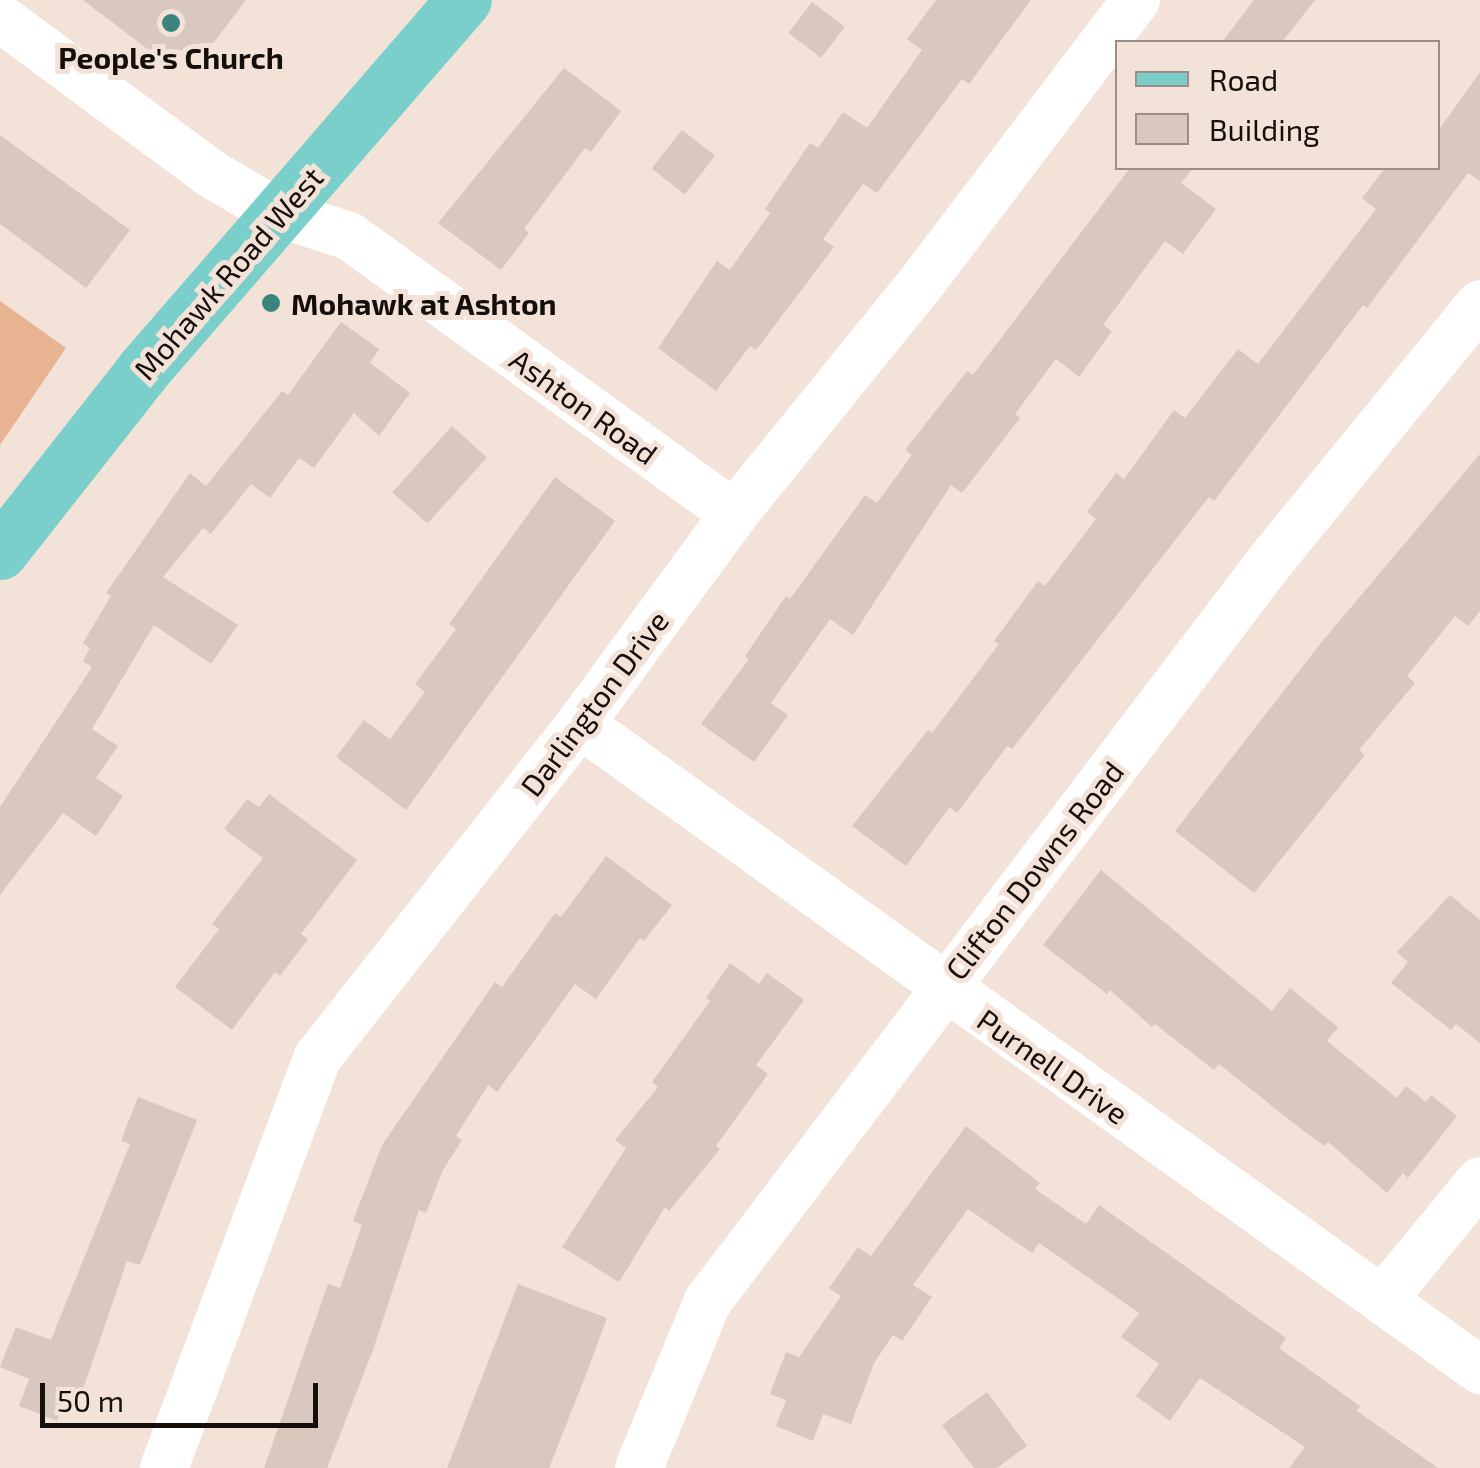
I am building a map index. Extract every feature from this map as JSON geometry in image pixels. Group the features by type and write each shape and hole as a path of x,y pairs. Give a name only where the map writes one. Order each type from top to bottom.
{"main road":[{"name":"Mohawk Road West","path":"0,552 131,385 464,0"}],"street":[{"name":"Darlington Drive","path":"164,1468 318,1057 580,724 734,514 925,278 1136,0"},
{"name":"Ashton Road","path":"0,18 210,174 278,213 349,236 734,514"},
{"name":"Clifton Downs Road","path":"639,1468 708,1302 1268,564 1480,304"},
{"name":"Purnell Drive","path":"580,724 1480,1370"},
{"path":"1382,1300 1480,1181"}],"shaded area":[{"path":"0,301 66,348 0,445"}],"building":[{"name":"People's Church","path":"83,0 246,0 211,46 154,54"},
{"path":"936,0 1031,0 969,84 962,79 877,193 863,184 823,239 834,247 756,350 750,346 716,391 658,348 717,261 730,270 770,213 765,209 810,143 818,148 843,112 867,128 922,50 907,39"},
{"path":"1254,0 1315,0 1284,40 1224,40"},
{"path":"812,2 845,27 821,58 789,33"},
{"path":"564,68 621,111 591,152 585,148 524,229 529,233 501,270 438,223"},
{"path":"1480,72 1480,181 1468,173 1367,308 1363,305 1214,501 1209,497 1012,749 1007,746 957,813 950,807 906,866 852,826 928,730 932,733 999,644 994,641 1038,581 1045,586 1096,519 1087,512 1116,473 1124,479 1174,410 1185,418 1238,349 1258,364 1376,209 1362,198 1383,170 1440,170 1440,128"},
{"path":"682,130 715,156 685,194 652,169"},
{"path":"0,135 130,230 86,288 0,224"},
{"path":"1128,170 1191,170 1181,183 1216,209 1183,254 1165,241 1103,325 1112,331 1079,377 1056,359 1015,414 1020,418 962,493 951,485 853,635 830,619 771,703 788,715 754,762 701,724 749,659 745,656 786,596 790,599 865,495 877,503 912,455 905,450 967,371 973,375"},
{"path":"341,322 379,349 370,363 410,393 379,436 354,413 314,468 299,458 270,498 251,484 211,534 203,528 163,577 238,625 211,664 154,625 92,729 118,746 96,778 123,796 96,836 63,813 0,895 0,807 92,667 83,661 90,648 83,643 111,596 106,593 190,473 206,486 282,391 288,395"},
{"path":"452,426 487,457 427,524 392,492"},
{"path":"1480,454 1480,611 1468,626 1455,616 1407,676 1415,683 1359,750 1365,755 1254,893 1175,831 1321,643"},
{"path":"555,477 615,521 406,810 336,757 364,720 390,739 425,692 415,684 456,629 449,624"},
{"path":"269,794 357,860 301,934 308,939 280,976 275,972 232,1030 175,987 219,929 212,924 263,858 224,829 247,799 259,807"},
{"path":"606,856 672,905 644,941 640,938 596,999 575,984 497,1092 488,1085 456,1136 462,1140 443,1170 426,1213 419,1210 373,1350 327,1468 264,1468 328,1284 340,1288 362,1225 353,1221 382,1145 495,982 502,987 555,913 561,917"},
{"path":"1101,870 1272,1011 1290,988 1338,1027 1327,1041 1397,1098 1406,1086 1426,1102 1431,1095 1457,1116 1408,1178 1403,1173 1387,1193 1328,1142 1325,1146 1301,1129 1219,1064 1214,1070 1155,1024 1152,1027 1110,990 1107,994 1043,945"},
{"path":"1450,895 1480,920 1480,1043 1456,1024 1451,1030 1391,983 1408,962 1397,952"},
{"path":"730,963 759,984 767,973 804,1000 756,1065 768,1074 716,1146 720,1149 669,1211 665,1207 619,1282 562,1247 626,1148 615,1140 658,1087 652,1082 710,1001 706,998"},
{"path":"138,1097 197,1120 140,1265 127,1261 80,1398 67,1393 57,1421 19,1406 29,1379 0,1367 16,1327 51,1340 130,1144 121,1141"},
{"path":"966,1126 1040,1183 1035,1189 1086,1224 1099,1205 1286,1338 1279,1348 1360,1406 1357,1411 1438,1468 1289,1468 1305,1447 1200,1378 1170,1421 1136,1396 1159,1364 1121,1337 1139,1313 1039,1243 1032,1253 968,1209 913,1285 932,1297 902,1341 893,1335 874,1363 851,1424 823,1414 813,1441 776,1426 786,1400 770,1394 786,1352 799,1357 841,1296 829,1288 858,1247 871,1256"},
{"path":"518,1284 607,1318 587,1372 549,1468 447,1468"},
{"path":"987,1392 1027,1446 997,1468 974,1468 942,1425"}],"place":[{"name":"People's Church","path":"171,23"},
{"name":"Mohawk at Ashton","path":"271,303"}]}
